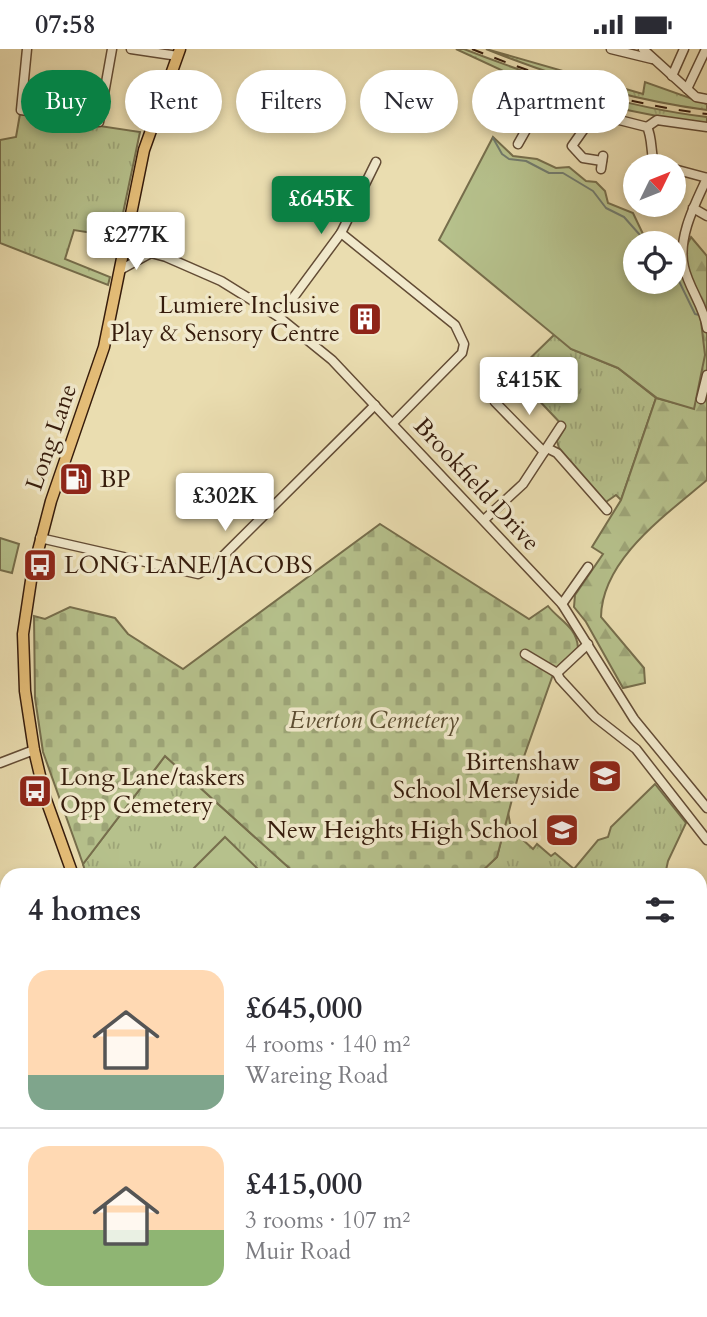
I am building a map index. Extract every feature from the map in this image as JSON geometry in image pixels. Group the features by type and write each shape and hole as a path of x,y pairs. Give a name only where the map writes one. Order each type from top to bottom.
{"main road":[{"name":"Long Lane","path":"70,868 45,797 34,750 25,691 23,634 40,538 67,446 98,370 144,150 180,51"}],"street":[{"path":"27,49 21,110 99,122 112,49"},
{"path":"131,49 180,51"},
{"path":"611,49 655,60"},
{"path":"644,49 696,97 707,99"},
{"path":"672,76 684,49"},
{"path":"687,89 706,49"},
{"path":"629,122 647,127 657,120 707,128"},
{"path":"647,127 653,154"},
{"path":"518,144 529,133"},
{"path":"581,133 572,146 583,157 602,162"},
{"path":"279,317 341,233 376,162"},
{"path":"686,172 707,178 693,208 682,248 684,267 705,311 707,328"},
{"path":"693,208 707,216"},
{"path":"120,270 151,252 131,215"},
{"path":"341,233 455,325 462,335 462,353 393,423"},
{"name":"Brookfield Drive","path":"126,242 221,281 279,317 332,360 485,519 562,604 634,719 707,808"},
{"path":"701,399 707,375"},
{"path":"495,402 546,450 557,453 607,510"},
{"path":"40,538 198,574 216,563 375,405"},
{"path":"485,519 523,484 561,426"},
{"path":"562,604 588,567"},
{"path":"557,673 588,644"},
{"path":"525,655 557,673 596,717 636,750 707,840"},
{"path":"0,763 34,750"}],"green space":[{"path":"456,49 464,49 521,70 501,70"},
{"path":"486,49 559,70 540,69"},
{"path":"645,82 707,104 707,110 678,106 629,95 629,90 643,94"},
{"path":"629,103 707,117 707,126 629,110"},
{"path":"20,114 21,133 111,133 111,128 125,130 125,133 140,133 118,237 74,230 65,259 110,277 108,285 0,243 0,140 16,137"},
{"path":"493,137 513,156 537,159 556,168 569,167 586,181 596,182 605,191 608,203 623,209 623,217 635,217 642,231 623,231 623,294 686,294 686,281 700,313 705,355 694,409 657,398 618,368 571,349 439,240"},
{"path":"691,237 707,256 707,480 639,540 612,576 604,596 601,617 644,668 645,683 623,688 586,622 574,607 575,595 603,554 592,547 621,500 656,398 694,408 700,313 686,281 686,247"},
{"path":"555,334 571,349 618,368 656,398 621,500 616,495 606,502 559,448 557,441 565,428 514,374"},
{"name":"Everton Cemetery","path":"380,524 529,619 548,606 571,629 578,648 555,669 521,765 497,857 485,868 289,868 165,756 83,864 43,752 35,698 34,616 45,619 70,607 115,618 128,634 183,669"},
{"path":"0,538 19,544 12,573 0,570"},
{"path":"165,756 289,868 84,868 83,864"},
{"path":"655,784 686,823 666,868 575,868 598,840 608,837 611,827"},
{"path":"508,812 511,829 533,849 537,844 551,856 555,853 573,868 485,868 497,857"},
{"path":"225,837 257,868 194,868"}],"waterway":[{"path":"493,138 502,154 509,159 526,161 549,173 563,173 593,191 606,208 624,217 636,231"},
{"path":"685,294 695,314 699,315"}],"railway":[{"path":"472,49 588,89 647,104 707,114"}],"place":[{"name":"Lumiere Inclusive Play & Sensory Centre","path":"365,319"},
{"name":"BP","path":"76,479"},
{"name":"LONG LANE/JACOBS","path":"40,565"},
{"name":"Birtenshaw School Merseyside","path":"605,776"},
{"name":"Long Lane/taskers Opp Cemetery","path":"35,791"},
{"name":"New Heights High School","path":"562,830"}]}
